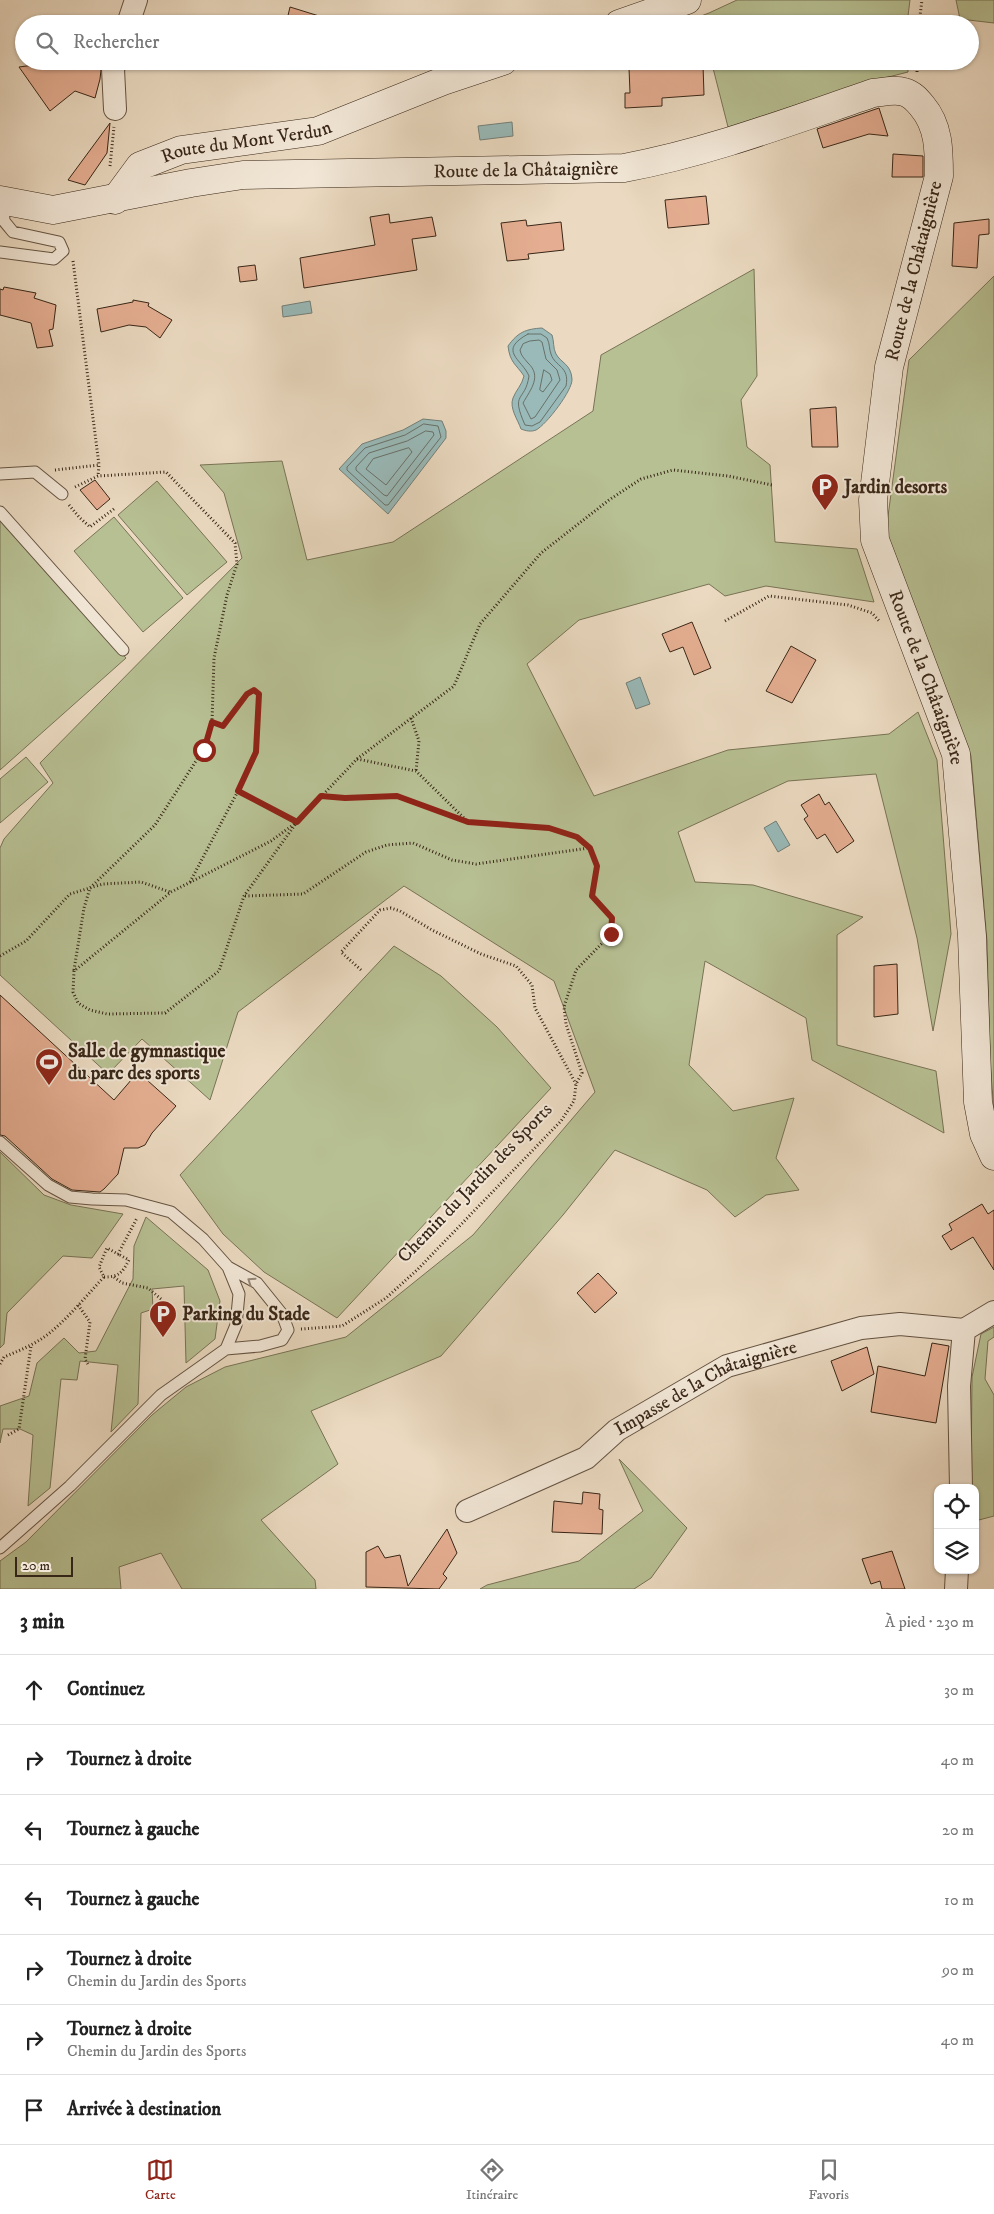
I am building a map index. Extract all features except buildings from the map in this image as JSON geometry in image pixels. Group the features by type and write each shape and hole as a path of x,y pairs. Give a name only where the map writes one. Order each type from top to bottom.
{"street":[{"path":"131,15 136,0"},
{"path":"644,15 687,0"},
{"path":"113,70 115,109"},
{"name":"Route du Mont Verdun","path":"116,200 140,166 181,150 318,131 443,81 477,70"},
{"name":"Route de la Châtaignière","path":"116,200 191,183 243,175 624,168 672,159 725,144 873,93 904,92 914,97 930,116 939,143 939,176 889,367 873,500 875,540 956,754 972,936 978,1102 984,1134 994,1156"},
{"path":"2,201 54,210 116,200"},
{"path":"961,1484 959,1386 964,1330 994,1312"},
{"name":"Impasse de la Châtaignière","path":"467,1512 586,1458 616,1430 727,1366 861,1328 900,1324 964,1330"},
{"path":"956,1589 957,1574"}],"lane":[{"path":"0,252 54,259 63,251 59,242 13,232 4,221 2,201"},
{"path":"0,474 35,472 62,494"},
{"path":"0,512 123,650"},
{"path":"0,1142 48,1185 70,1197 92,1200 126,1200 144,1204 170,1212 204,1238 228,1267 239,1294 236,1325 226,1349"},
{"path":"0,1548 70,1486 161,1395 226,1349 260,1346 282,1340 288,1330 282,1314 256,1283 228,1267"}],"path":[{"path":"920,15 922,0"},
{"path":"916,70 916,77"},
{"path":"115,109 113,155 108,173 116,200"},
{"path":"63,251 72,257 99,465 98,476"},
{"path":"35,472 99,465"},
{"path":"115,508 90,527 78,517 62,494 98,476 166,472 235,543 237,564 227,595 214,658 212,722 204,750 155,825 90,888 84,908 74,971 73,992 78,1002 90,1010 107,1014 165,1013 219,971 244,896 297,822 357,759 454,686 480,624 541,553 609,500 641,479 673,470 728,476 772,485"},
{"path":"725,621 769,596 848,605 872,613 882,625"},
{"path":"190,883 256,752 259,694 254,690 247,694 223,726 212,722"},
{"path":"411,718 419,742 416,771"},
{"path":"357,759 416,771 468,822"},
{"path":"238,791 297,822"},
{"path":"321,796 345,798 397,796 468,822 549,828 577,837 590,848"},
{"path":"74,971 170,892 271,841 297,822"},
{"path":"244,896 303,894 366,852 387,845 413,843 452,860 476,864 590,848"},
{"name":"Chemin du Jardin des Sports","path":"288,1330 342,1326 386,1298 417,1270 561,1121 574,1102 576,1084 582,1073 566,1024 564,1007 576,970 611,934 612,918 592,896 597,866 590,848"},
{"path":"0,956 26,941 70,894 103,884 141,882 170,892"},
{"path":"361,970 341,952 374,915 380,910 391,908 481,954 516,966 532,985 536,1008 576,1084"},
{"path":"118,1254 144,1204"},
{"path":"0,1364 4,1357 31,1346 52,1332 104,1277 114,1277 122,1272 129,1260 106,1248 99,1267 104,1277"},
{"path":"114,1277 122,1283 148,1288 161,1299"},
{"path":"78,1305 90,1322 85,1359 89,1366"},
{"path":"8,1435 19,1429 31,1346"}],"green space":[{"path":"737,0 910,0 908,15 704,15"},
{"path":"956,0 994,0 994,23 979,21 979,15 959,15"},
{"path":"714,70 908,70 908,72 861,84 728,127"},
{"path":"754,269 757,376 741,400 747,447 770,465 775,542 857,549 874,602 766,586 725,596 709,584 579,620 527,664 594,796 728,750 889,734 918,712 937,760 951,934 933,1031 917,938 876,774 788,781 678,832 695,882 753,885 863,917 837,935 837,1045 936,1071 944,1133 812,1060 806,1018 705,961 689,1065 733,1111 794,1098 776,1158 799,1190 766,1195 735,1217 707,1190 615,1150 563,1215 441,1356 311,1411 338,1464 261,1520 315,1580 316,1589 182,1589 161,1553 119,1567 121,1589 0,1589 0,1561 26,1542 152,1415 186,1387 225,1367 346,1337 473,1235 595,1092 554,981 404,886 238,1012 210,1100 142,1039 108,1074 0,975 0,848 4,839 53,783 40,763 242,558 224,493 200,465 282,461 307,560 393,542 593,411 601,355"},
{"path":"994,276 994,1111 990,1061 987,941 971,756 943,694 886,531 909,360"},
{"path":"157,481 227,562 187,595 118,515"},
{"path":"0,517 126,658 0,770"},
{"path":"114,517 183,598 143,632 74,551"},
{"path":"26,757 48,782 0,823 0,779"},
{"path":"394,946 441,976 497,1027 551,1088 337,1318 264,1272 223,1234 180,1175"},
{"path":"0,1152 44,1195 71,1205 123,1214 92,1258 63,1256 7,1313 4,1344 0,1348"},
{"path":"146,1217 208,1270 220,1301 215,1339 186,1363 184,1286 152,1289 153,1309 141,1313 138,1404 111,1432 118,1365 80,1361 77,1380 61,1379 50,1488 28,1506 33,1435 20,1429 3,1429 0,1443 0,1406 29,1396 37,1363 64,1338 79,1353 96,1351 133,1279 134,1246"},
{"path":"994,1327 994,1337 988,1341 985,1379 994,1395 994,1516 979,1520 979,1484 971,1484 972,1377 981,1334"},
{"path":"619,1459 687,1528 651,1578 634,1589 480,1589 487,1585 579,1561 643,1511"}],"water":[{"path":"512,122 513,136 480,140 478,126"},
{"path":"310,301 312,313 283,317 282,306"},
{"path":"542,328 552,335 555,352 570,370 572,379 564,399 552,415 536,430 529,431 521,429 512,406 513,398 524,376 512,360 508,346 515,337 523,332"},
{"path":"423,419 442,421 446,431 446,438 388,514 339,469 362,444 403,430"},
{"path":"640,677 650,704 636,709 626,683"},
{"path":"776,821 790,845 778,852 764,828"}],"place":[{"name":"Jardin desorts","path":"825,511"},
{"name":"Salle de gymnastique du parc des sports","path":"49,1086"},
{"name":"Parking du Stade","path":"163,1338"}],"route":[{"path":"204,750 212,722 223,726 247,694 254,690 259,694 256,752 238,791 297,822 321,796 345,798 397,796 468,822 549,828 577,837 590,848 597,866 592,896 612,918 611,934"}]}
